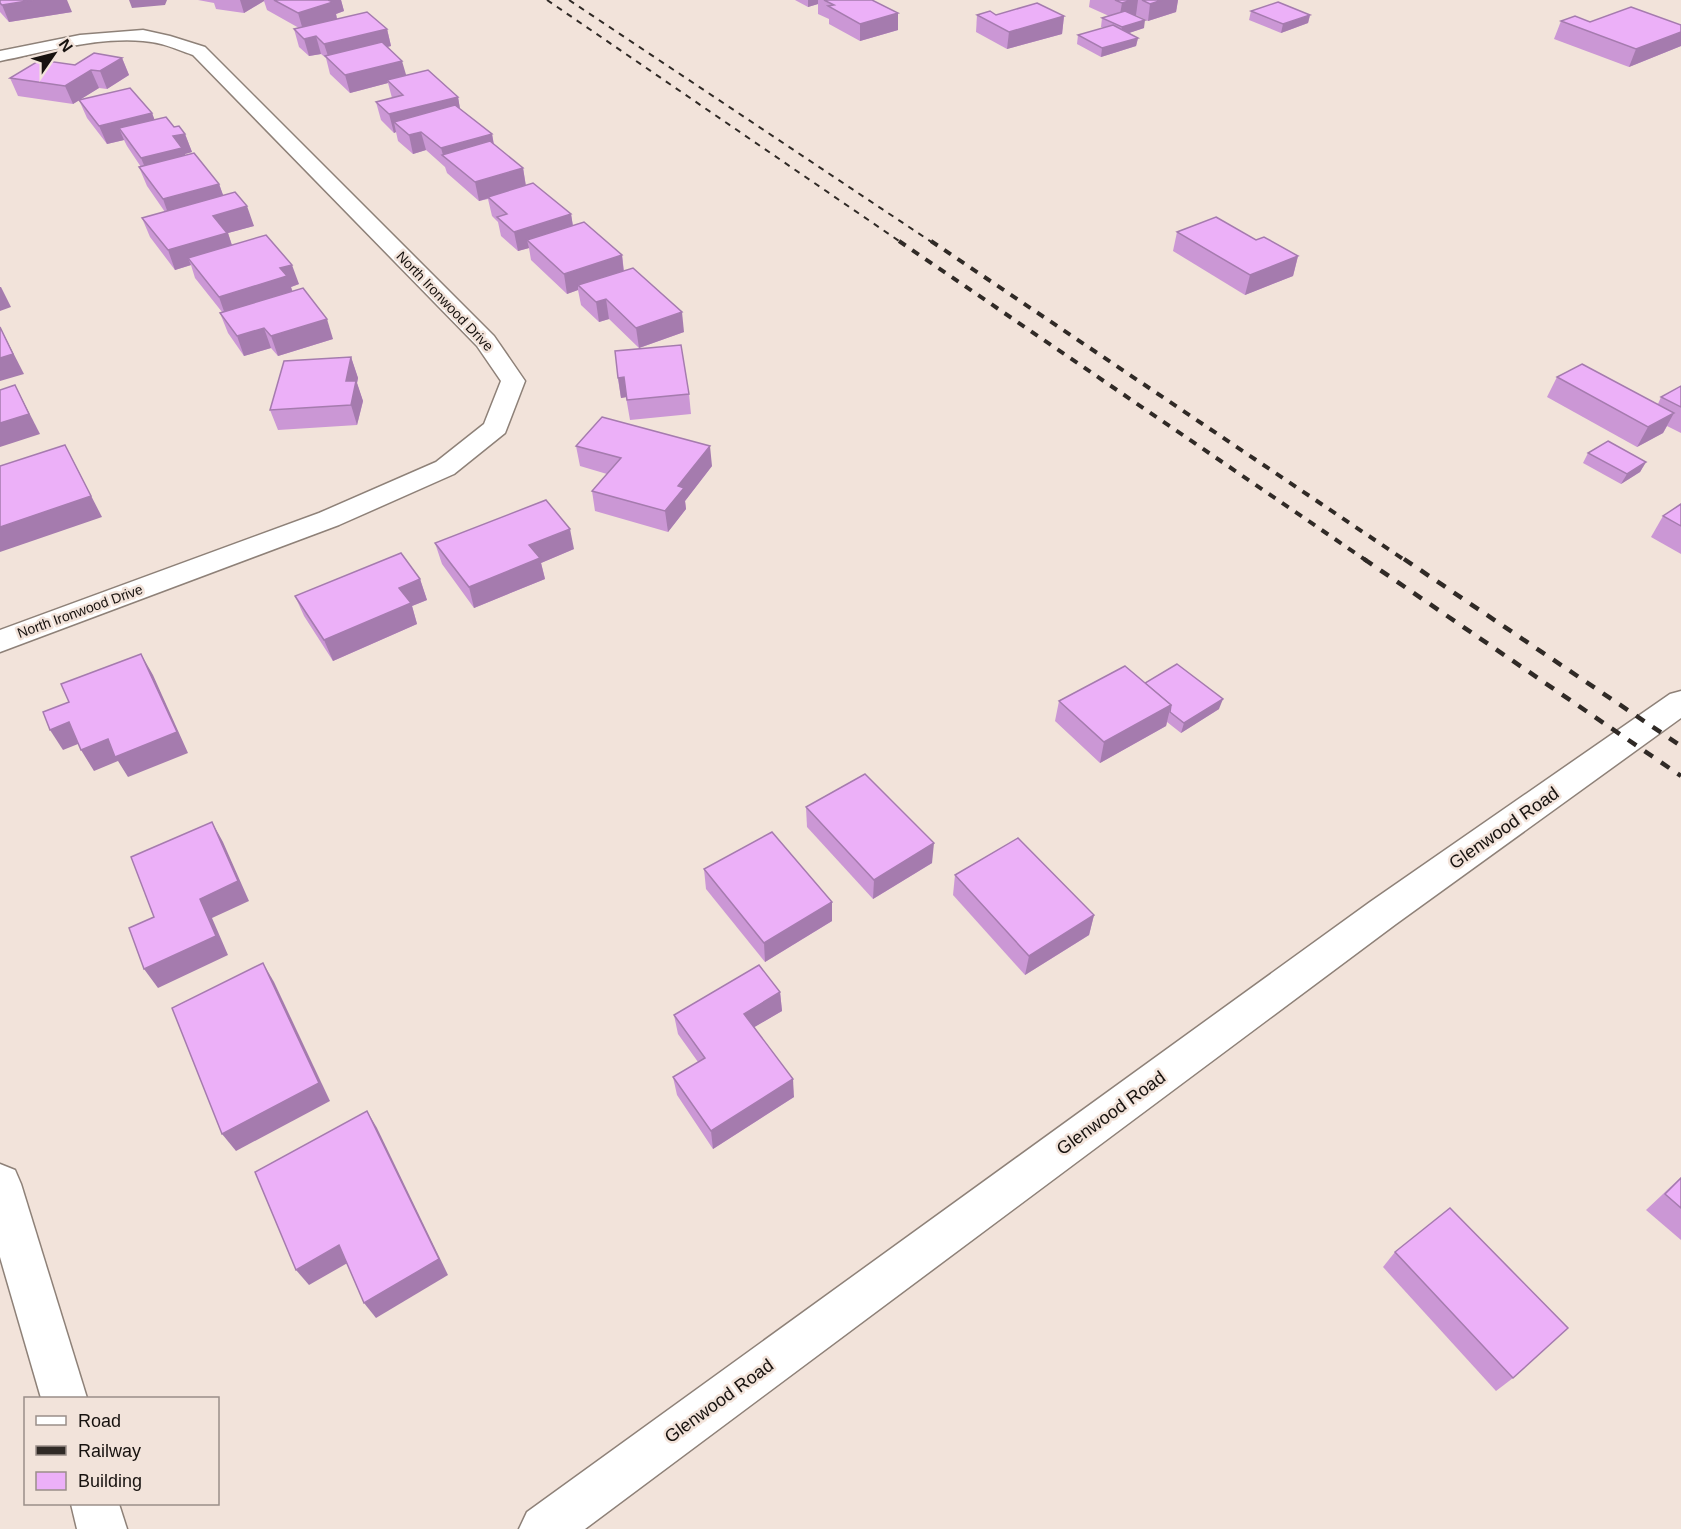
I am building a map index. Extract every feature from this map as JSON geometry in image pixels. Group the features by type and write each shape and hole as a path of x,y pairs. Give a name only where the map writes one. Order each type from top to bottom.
{"street":[{"name":"North Ironwood Drive","path":"0,56 57,44 122,37 158,37 199,51 486,341 513,381 496,428 445,468 328,519 0,641"},
{"name":"Glenwood Road","path":"544,1529 1373,921 1681,702"},
{"path":"0,1184 64,1397"},
{"path":"96,1505 102,1529"}],"building":[{"path":"0,0 33,0 2,5"},
{"path":"274,0 328,0 333,2 298,13"},
{"path":"824,0 872,0 898,13 860,24 828,6 834,5"},
{"path":"1115,0 1132,0 1122,3"},
{"path":"1142,0 1162,0 1150,4"},
{"path":"1278,2 1310,15 1283,24 1251,11"},
{"path":"1037,3 1064,16 1009,32 977,15 990,11 996,15"},
{"path":"1631,7 1681,25 1681,32 1636,49 1561,21 1575,16 1590,22"},
{"path":"1125,11 1145,20 1122,27 1102,18"},
{"path":"367,12 387,29 324,44 316,36 304,39 294,29"},
{"path":"1113,25 1138,38 1102,48 1078,35"},
{"path":"382,42 402,61 345,75 325,56"},
{"path":"94,53 122,58 100,71 91,70 65,86 10,78 40,60 75,65"},
{"path":"428,70 458,97 389,114 376,102 403,95 387,80"},
{"path":"130,88 152,113 99,126 79,100"},
{"path":"455,105 492,134 441,148 421,132 409,135 394,122"},
{"path":"166,117 174,127 179,126 185,134 173,136 182,148 141,158 119,128"},
{"path":"490,141 523,168 475,182 442,155"},
{"path":"194,153 219,184 163,199 139,167"},
{"path":"533,183 571,214 514,232 497,217 507,214 488,197"},
{"path":"235,192 247,206 213,216 227,233 168,250 142,218"},
{"path":"1216,217 1256,240 1264,237 1298,256 1250,275 1177,232"},
{"path":"584,222 622,255 564,274 527,240"},
{"path":"266,235 292,265 280,268 287,276 219,297 188,258"},
{"path":"633,268 682,312 636,328 606,299 596,302 578,285"},
{"path":"303,288 327,319 271,336 264,328 237,336 220,313"},
{"path":"0,327 13,354 0,358"},
{"path":"681,345 689,394 627,400 624,377 618,378 615,351"},
{"path":"351,357 346,381 356,381 351,405 270,410 284,361"},
{"path":"1582,364 1674,413 1648,427 1557,377"},
{"path":"15,385 29,414 0,423 0,390"},
{"path":"1681,386 1681,407 1661,397"},
{"path":"602,417 710,446 678,486 684,488 665,511 592,491 621,458 576,446"},
{"path":"1608,441 1646,462 1627,474 1588,453"},
{"path":"65,445 91,496 0,527 0,466"},
{"path":"546,500 570,529 529,545 540,558 469,587 435,543"},
{"path":"1681,504 1681,526 1663,516"},
{"path":"401,553 420,579 399,588 411,603 324,640 295,596"},
{"path":"141,654 177,732 115,757 108,739 81,750 69,722 50,730 43,712 69,702 61,684"},
{"path":"1177,664 1223,699 1184,723 1170,712 1171,705 1145,683"},
{"path":"1125,666 1171,705 1104,742 1059,701"},
{"path":"865,774 934,843 874,880 806,807"},
{"path":"212,822 238,881 200,899 216,936 144,969 129,928 154,917 131,857"},
{"path":"772,832 832,902 764,943 704,869"},
{"path":"1018,838 1094,915 1029,956 955,875"},
{"path":"263,963 319,1083 222,1134 172,1008"},
{"path":"759,965 780,992 744,1014 793,1079 711,1131 673,1077 705,1058 674,1015"},
{"path":"367,1111 439,1259 364,1303 339,1245 296,1270 255,1172"},
{"path":"1681,1178 1681,1208 1665,1194"},
{"path":"1450,1208 1568,1328 1513,1378 1395,1252"}],"railway":[{"path":"547,0 902,243"},
{"path":"569,0 933,243"},
{"path":"899,241 1367,561"},
{"path":"931,241 1406,561"},
{"path":"1364,559 1681,776"},
{"path":"1404,559 1681,746"}]}
